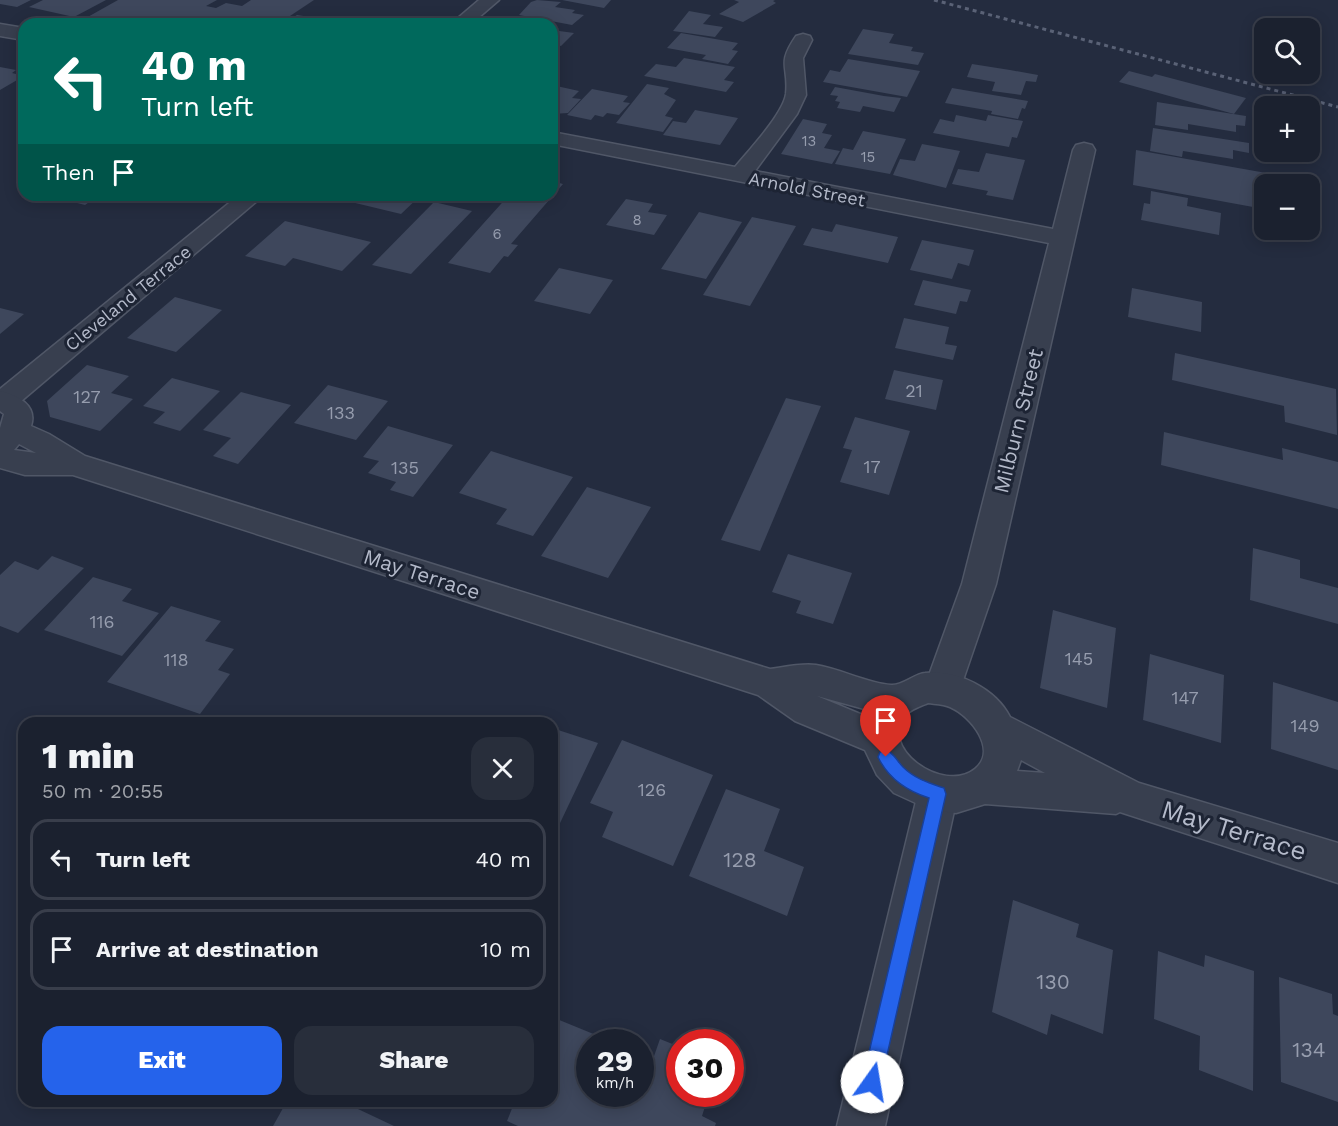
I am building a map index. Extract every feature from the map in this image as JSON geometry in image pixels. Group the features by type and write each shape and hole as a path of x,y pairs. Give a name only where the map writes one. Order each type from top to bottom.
{"street":[{"path":"467,18 489,0"},
{"path":"0,30 18,33"},
{"path":"741,176 787,114 796,95 793,58 803,40"},
{"name":"Arnold Street","path":"558,139 1063,238"},
{"name":"Milburn Street","path":"942,689 979,584 1084,150"},
{"name":"Cleveland Terrace","path":"1,401 246,201"},
{"path":"1,401 12,405 18,413 19,421 7,438"},
{"name":"May Terrace","path":"7,438 39,441 74,464 770,684 808,710 880,739"},
{"name":"May Terrace","path":"0,457 26,464 74,464"},
{"name":"May Terrace","path":"770,684 814,680 892,701"},
{"path":"924,688 942,689 960,694 976,703 989,715 999,730 1003,745 1002,761 995,775 984,786 971,792 955,795 938,794 917,787 898,773 886,757 880,739 880,724 884,712 892,701 906,693 924,688"},
{"name":"May Terrace","path":"999,730 1130,798 1338,863"},
{"name":"May Terrace","path":"984,786 1130,798"},
{"path":"861,1126 938,794"}],"building":[{"path":"0,0 31,0 17,7 0,4"},
{"path":"43,0 106,0 74,17 29,7"},
{"path":"118,0 217,0 206,6 216,8 226,3 242,6 251,0 314,0 287,18 86,18"},
{"path":"537,0 561,2 555,7 575,10 572,13 584,15 572,25 558,22 558,18 519,15 531,2"},
{"path":"562,0 611,0 604,8"},
{"path":"734,0 775,0 773,1 776,3 743,22 719,14 739,2"},
{"path":"689,11 711,15 703,24 723,27 715,37 673,31"},
{"path":"297,15 316,18 292,18"},
{"path":"863,29 894,34 889,43 913,47 911,51 924,53 918,65 848,54"},
{"path":"558,31 574,33 561,46 558,45"},
{"path":"681,33 738,43 732,50 738,51 728,64 702,59 706,55 667,48"},
{"path":"684,58 735,67 724,80 734,82 726,92 644,76 656,64 676,67"},
{"path":"848,59 920,71 907,97 823,82 830,70 840,72"},
{"path":"972,64 1038,75 1036,82 1026,81 1021,95 992,91 995,82 967,77"},
{"path":"0,67 16,70 12,73 18,74 18,80 0,90"},
{"path":"1129,71 1152,77 1155,74 1246,98 1234,114 1119,82"},
{"path":"647,84 669,88 664,94 676,100 665,116 673,118 663,132 616,123"},
{"path":"558,86 579,91 572,98 581,99 568,113 558,114"},
{"path":"835,87 901,98 894,112 863,106 860,112 837,108 840,102 835,101 838,96 830,95"},
{"path":"952,88 1028,101 1025,109 1022,108 1018,119 991,114 992,111 945,103"},
{"path":"592,89 628,96 623,102 630,103 619,115 607,113 603,117 595,115 591,120 567,115"},
{"path":"1157,102 1246,116 1245,126 1236,125 1236,132 1188,124 1188,130 1155,125"},
{"path":"695,110 738,118 720,145 663,135 673,121 686,123"},
{"path":"956,115 986,121 988,115 1023,121 1017,138 1012,137 1009,147 933,133 940,119 954,122"},
{"path":"803,119 827,124 822,133 832,135 824,148 840,151 832,164 781,154"},
{"path":"1153,128 1249,143 1249,153 1233,150 1233,159 1183,151 1182,157 1150,151"},
{"path":"863,131 906,139 890,174 835,164 843,148 853,150"},
{"path":"922,144 960,151 946,188 893,175 900,159 915,161"},
{"path":"1136,150 1271,174 1254,174 1254,207 1133,185"},
{"path":"986,153 1025,160 1013,200 986,195 988,191 952,184 958,169 979,172"},
{"path":"1151,191 1188,198 1187,206 1221,213 1219,235 1141,220 1144,203 1150,204"},
{"path":"626,199 653,204 648,212 667,215 654,235 606,225"},
{"path":"69,201 91,201 85,205"},
{"path":"347,201 415,201 401,214"},
{"path":"504,201 548,201 511,244 518,245 508,257 504,256 490,273 448,263"},
{"path":"434,202 472,211 411,274 372,265"},
{"path":"699,212 742,222 706,279 661,269"},
{"path":"752,217 796,226 750,306 703,295"},
{"path":"285,221 371,242 342,271 293,258 285,266 245,256"},
{"path":"836,224 898,237 888,263 803,245 812,228 832,232"},
{"path":"922,240 974,250 969,266 958,263 952,279 910,270"},
{"path":"559,268 613,280 590,314 534,301"},
{"path":"923,280 971,290 967,302 960,301 956,314 914,305"},
{"path":"1132,288 1202,302 1201,332 1128,317"},
{"path":"175,297 222,310 176,352 127,338"},
{"path":"0,308 24,314 0,334"},
{"path":"904,318 949,327 945,344 957,346 953,360 895,348"},
{"path":"1175,353 1336,389 1337,435 1285,422 1284,406 1172,380"},
{"path":"87,365 129,376 111,393 133,399 100,431 50,417 47,401"},
{"path":"894,370 943,380 936,410 885,399"},
{"path":"172,378 220,391 180,431 153,423 165,412 143,406"},
{"path":"328,385 388,401 356,440 294,423"},
{"path":"241,392 291,405 238,464 213,456 231,438 203,430"},
{"path":"786,398 821,406 760,551 721,540"},
{"path":"855,417 910,431 889,495 840,482 852,450 843,448"},
{"path":"388,426 453,445 413,497 390,490 396,482 368,473 379,461 363,457"},
{"path":"1164,432 1283,460 1282,448 1338,462 1338,509 1161,465"},
{"path":"491,451 573,477 533,536 496,524 507,509 459,493"},
{"path":"587,487 651,507 608,578 541,556"},
{"path":"1253,548 1300,560 1300,578 1338,588 1338,624 1250,600"},
{"path":"788,554 852,573 833,624 796,613 801,601 772,592"},
{"path":"52,556 84,568 18,633 0,626 0,575 15,561 38,570"},
{"path":"93,577 132,589 122,601 159,613 122,656 44,630"},
{"path":"171,606 221,621 205,641 234,649 218,670 230,674 200,714 107,682"},
{"path":"1053,610 1116,628 1107,708 1040,688"},
{"path":"1150,654 1224,675 1221,743 1143,720"},
{"path":"1273,682 1338,702 1338,770 1271,749"},
{"path":"558,730 598,743 558,827"},
{"path":"622,740 713,775 673,866 602,837 613,812 590,803"},
{"path":"726,789 780,809 764,851 804,867 787,916 689,876"},
{"path":"1013,900 1079,924 1076,937 1113,950 1103,1034 1051,1014 1047,1035 992,1012"},
{"path":"1158,951 1204,967 1205,955 1254,971 1253,1091 1199,1070 1200,1036 1154,1019"},
{"path":"1279,977 1332,994 1333,1014 1338,1016 1338,1102 1281,1082"},
{"path":"558,1019 581,1029 576,1029 576,1107 654,1107 654,1056 660,1039 666,1041 666,1107 705,1107 702,1116 716,1123 715,1126 518,1126 507,1121 513,1107 558,1107"},
{"path":"284,1107 354,1107 394,1126 273,1126"}],"railway":[{"path":"934,0 1338,107"}],"route":[{"path":"872,1082 938,794 917,787 898,773 886,757"}]}
